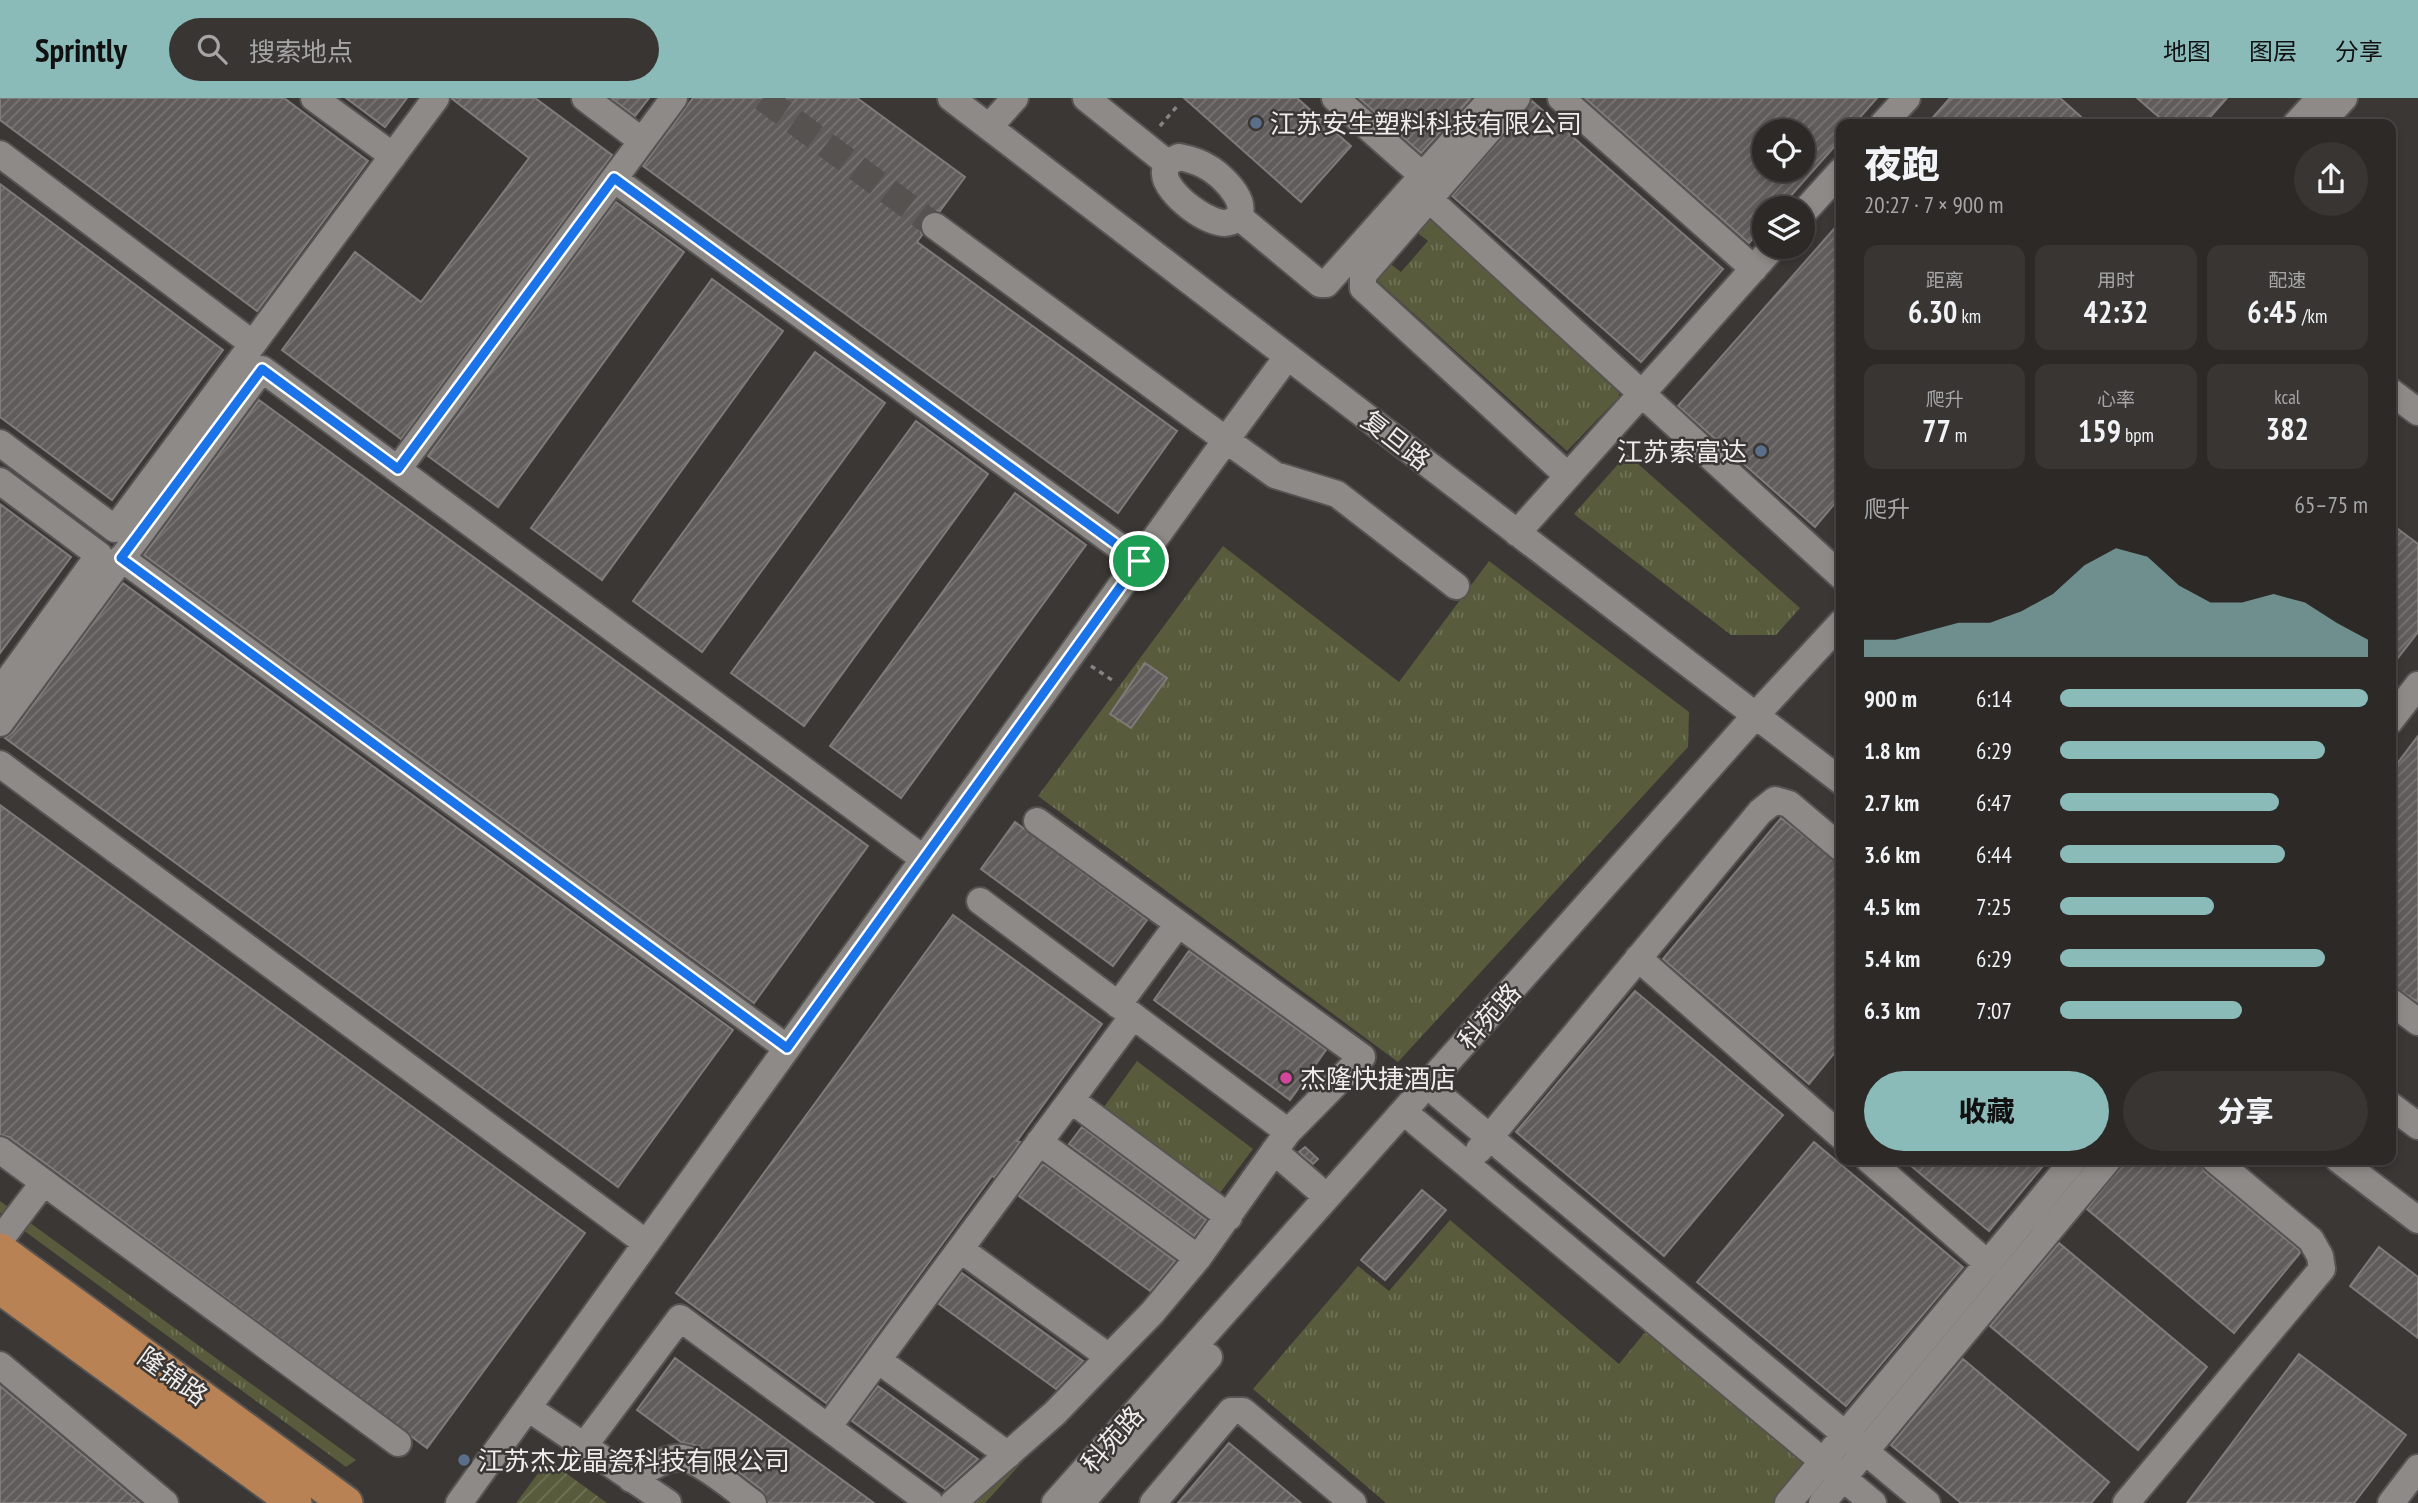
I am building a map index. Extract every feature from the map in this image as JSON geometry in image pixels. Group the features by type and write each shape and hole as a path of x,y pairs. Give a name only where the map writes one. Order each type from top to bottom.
{"main road":[{"name":"隆锦路","path":"0,1250 346,1503"},
{"name":"隆锦路","path":"0,1287 295,1503"}],"street":[{"path":"314,98 393,156"},
{"path":"0,443 115,529 436,98"},
{"path":"584,98 642,141"},
{"path":"398,469 674,98"},
{"name":"复旦路","path":"951,98 1836,777"},
{"path":"989,127 1015,98"},
{"path":"1086,98 1167,163"},
{"path":"1335,98 1642,393 1836,571"},
{"path":"1492,98 1363,275 1363,288 1568,475"},
{"path":"1238,216 1320,284 1326,284 1517,98"},
{"path":"1561,98 1754,268"},
{"path":"1888,119 1907,98"},
{"path":"2301,119 2320,98"},
{"path":"2325,119 2344,98"},
{"path":"0,154 253,344"},
{"path":"1179,157 1192,159 1216,172 1235,192 1241,207 1238,216 1230,222 1219,223 1186,204 1169,186 1164,174 1167,163 1179,157"},
{"path":"1815,200 1836,177"},
{"path":"614,178 1139,561"},
{"path":"935,226 1275,475 1337,494 1456,586"},
{"path":"1517,533 1762,259"},
{"path":"459,1503 1287,357"},
{"path":"0,723 262,369 924,859"},
{"path":"2396,396 2418,412"},
{"path":"0,481 99,555 0,691"},
{"path":"121,558 787,1048"},
{"name":"科苑路","path":"1081,1503 1416,1122 1762,720 1836,629"},
{"name":"科苑路","path":"1055,1503 1327,1197 1762,720 1836,650"},
{"path":"2396,713 2418,685"},
{"path":"0,764 646,1244"},
{"path":"1467,1164 1760,813 1775,800 1789,804 1836,844"},
{"path":"953,1503 1075,1393 1152,1313 1229,1217 1281,1141 1362,1058 1037,821"},
{"path":"980,901 1125,1011 1281,1141 1327,1197"},
{"path":"828,1427 1070,1100 1178,923"},
{"path":"1638,958 1836,1132"},
{"path":"2396,1006 2418,1022"},
{"path":"1439,1095 1927,1503"},
{"path":"1070,1100 1229,1217"},
{"path":"1416,1122 1873,1503"},
{"path":"1040,1142 1198,1258"},
{"path":"0,1150 398,1443"},
{"path":"1875,1165 1988,1264"},
{"path":"1788,1503 1833,1470 1988,1264 2070,1165"},
{"path":"1855,1443 2104,1165"},
{"path":"2126,1503 2322,1269 2320,1256 2311,1240 2221,1165"},
{"path":"2346,1165 2418,1220"},
{"path":"0,1240 44,1182"},
{"path":"960,1249 1109,1357"},
{"path":"584,1446 680,1318 930,1503"},
{"path":"878,1360 1008,1455"},
{"path":"0,1365 165,1503"},
{"path":"528,1408 668,1503"},
{"path":"1153,1503 1231,1411 1243,1411 1353,1503"},
{"path":"631,1479 671,1460 682,1458 695,1463 753,1503"},
{"path":"2391,1503 2418,1468"},
{"path":"1822,1503 1833,1470"}],"path":[{"path":"1144,144 1179,104"}],"green space":[{"path":"1432,213 1619,389 1619,397 1567,451 1373,277 1384,259 1401,272 1428,241 1411,228"},
{"path":"1627,454 1800,608 1776,635 1731,635 1574,514"},
{"path":"1223,546 1399,682 1489,561 1689,712 1688,747 1398,1062 1038,796"},
{"path":"1137,1061 1253,1149 1219,1194 1104,1107"},
{"path":"0,1201 356,1460 346,1467 0,1213"},
{"path":"1450,1220 1619,1364 1650,1326 1804,1462 1804,1467 1785,1503 1386,1503 1253,1389 1358,1266 1389,1291"},
{"path":"1046,1436 985,1503 965,1503"},
{"path":"548,1460 607,1503 516,1503"}],"building":[{"path":"0,98 284,98 368,161 257,311 0,120"},
{"path":"346,98 407,98 385,127"},
{"path":"451,98 535,98 612,155 401,439 282,350 355,252 421,302 529,158"},
{"path":"611,98 649,98 635,116"},
{"path":"693,98 857,98 965,177 940,211 929,211 922,217 919,225 922,235 917,242 1177,431 1118,513 643,166"},
{"path":"1184,98 1297,98 1351,146 1301,202"},
{"path":"1359,98 1471,98 1421,153"},
{"path":"1585,98 1877,98 1858,119 1836,119 1836,145 1815,168 1815,119 1752,119 1752,182 1803,182 1791,196 1752,196 1752,240 1749,243"},
{"path":"1950,98 2060,98 2083,119 1931,119"},
{"path":"2137,98 2227,98 2208,119 2161,119"},
{"path":"1532,101 1723,269 1641,362 1452,196"},
{"path":"0,184 223,350 112,500 0,417"},
{"path":"616,202 684,252 498,507 428,456"},
{"path":"1836,227 1836,502 1815,527 1678,406 1808,259 1815,259 1815,251"},
{"path":"712,279 783,331 602,580 531,528"},
{"path":"815,352 885,403 702,652 633,601"},
{"path":"259,400 868,846 754,1003 144,555"},
{"path":"916,421 988,474 804,726 731,673"},
{"path":"1015,493 1086,545 901,798 830,746"},
{"path":"0,504 71,557 0,653"},
{"path":"2396,528 2418,544 2418,632 2396,660"},
{"path":"123,583 733,1030 618,1187 5,738 13,732"},
{"path":"1145,663 1167,678 1131,728 1110,714"},
{"path":"2418,736 2418,1002 2396,989 2396,765"},
{"path":"0,805 585,1233 427,1448 53,1169 9,1137 0,1135"},
{"path":"1781,818 1836,861 1836,1051 1809,1084 1663,959"},
{"path":"1015,822 1147,920 1113,966 981,869"},
{"path":"953,915 1102,1024 1017,1141 1020,1142 994,1177 992,1176 826,1403 676,1293"},
{"path":"1189,951 1326,1050 1290,1100 1154,1000"},
{"path":"1635,991 1783,1115 1664,1256 1516,1132"},
{"path":"1082,1127 1206,1220 1194,1236 1069,1144"},
{"path":"1814,1142 1836,1160 1836,1165 1841,1165 1963,1267 1846,1406 1697,1282"},
{"path":"1305,1147 1318,1159 1313,1164 1299,1152"},
{"path":"1043,1164 1175,1261 1150,1291 1019,1196"},
{"path":"1910,1165 2044,1165 1989,1231"},
{"path":"2122,1165 2202,1165 2205,1172 2300,1253 2234,1333 2087,1209"},
{"path":"1422,1190 1446,1210 1385,1280 1361,1260"},
{"path":"2059,1243 2207,1367 2138,1450 1990,1326"},
{"path":"2379,1247 2418,1277 2418,1338 2350,1286"},
{"path":"962,1273 1083,1361 1056,1389 939,1304"},
{"path":"2299,1354 2406,1435 2354,1503 2187,1503"},
{"path":"675,1358 874,1503 768,1503 762,1490 728,1464 698,1446 681,1442 637,1410"},
{"path":"1963,1359 2109,1482 2091,1503 1961,1503 1891,1445"},
{"path":"0,1386 140,1503 0,1503"},
{"path":"878,1386 978,1459 945,1489 852,1421"},
{"path":"1229,1443 1301,1503 1178,1503"}],"tunnel":[{"path":"763,98 935,226"}],"place":[{"name":"江苏安生塑料科技有限公司","path":"1256,123"},
{"name":"江苏索富达","path":"1761,451"},
{"name":"杰隆快捷酒店","path":"1286,1078"},
{"name":"江苏杰龙晶瓷科技有限公司","path":"464,1460"}],"route":[{"path":"614,178 1139,561 787,1048 121,558 262,369 398,469 614,178"}]}
